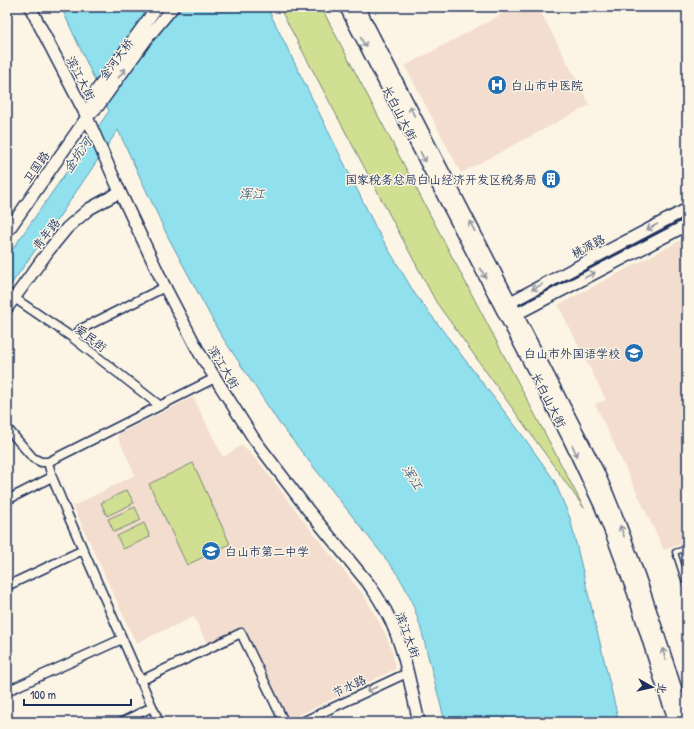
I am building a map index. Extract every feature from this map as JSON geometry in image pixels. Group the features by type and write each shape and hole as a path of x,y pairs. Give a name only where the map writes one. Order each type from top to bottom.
{"main road":[{"name":"长白山大街","path":"346,7 506,304"},
{"name":"长白山大街","path":"358,7 512,316 601,506 634,593 676,722"},
{"name":"长白山大街","path":"512,316 588,453 611,503 639,574 682,710 687,716"}],"street":[{"name":"滨江大街","path":"30,7 87,117 120,192 165,287 200,354 254,439 381,601 397,637 419,722"},
{"name":"金河大桥","path":"87,117 96,91 156,7"},
{"name":"金河大桥","path":"87,117 99,105 144,43 173,7"},
{"name":"卫国路","path":"7,232 87,117"},
{"name":"青年路","path":"7,308 11,295 67,228 89,209 120,192"},
{"name":"桃源路","path":"506,304 687,209"},
{"path":"512,316 687,225"},
{"path":"73,338 81,329 165,287"},
{"name":"爱民街","path":"11,295 73,338 159,405"},
{"path":"7,428 33,458 41,462 48,462 215,378"},
{"path":"48,462 52,477 83,550 159,722"},
{"path":"7,500 52,477"},
{"path":"7,586 83,550"},
{"path":"140,681 241,633 284,722"},
{"path":"7,691 122,639"},
{"name":"节水路","path":"302,722 407,673"},
{"path":"122,722 152,708"}],"lane":[{"path":"687,548 675,552 687,589"}],"shaded area":[{"name":"白山市中医院","path":"515,7 538,7 590,105 461,173 405,66"},
{"name":"白山市外国语学校","path":"687,237 687,542 664,550 595,404 606,400 558,305"},
{"name":"白山市第二中学","path":"193,397 223,457 242,445 262,466 310,529 365,597 384,631 391,648 396,669 286,721 242,628 207,644 194,617 136,643 73,506 135,475 117,435"}],"green space":[{"path":"279,7 321,7 584,508 436,302"},
{"path":"193,463 230,544 187,565 149,484"},
{"path":"127,490 134,503 107,516 101,503"},
{"path":"135,507 141,520 114,532 108,519"},
{"path":"144,523 150,537 123,549 117,536"}],"water":[{"name":"浑江","path":"61,7 267,7 377,230 415,294 523,436 554,480 570,518 619,722 445,722 419,621 406,589 393,568 279,423 219,332 167,235 118,130 7,290 7,257 109,111"}],"place":[{"name":"白山市中医院","path":"497,85"},
{"name":"国家税务总局白山经济开发区税务局","path":"551,179"},
{"name":"白山市外国语学校","path":"634,353"},
{"name":"白山市第二中学","path":"211,551"}],"water label":[{"name":"金坑河","path":"77,155"}]}
